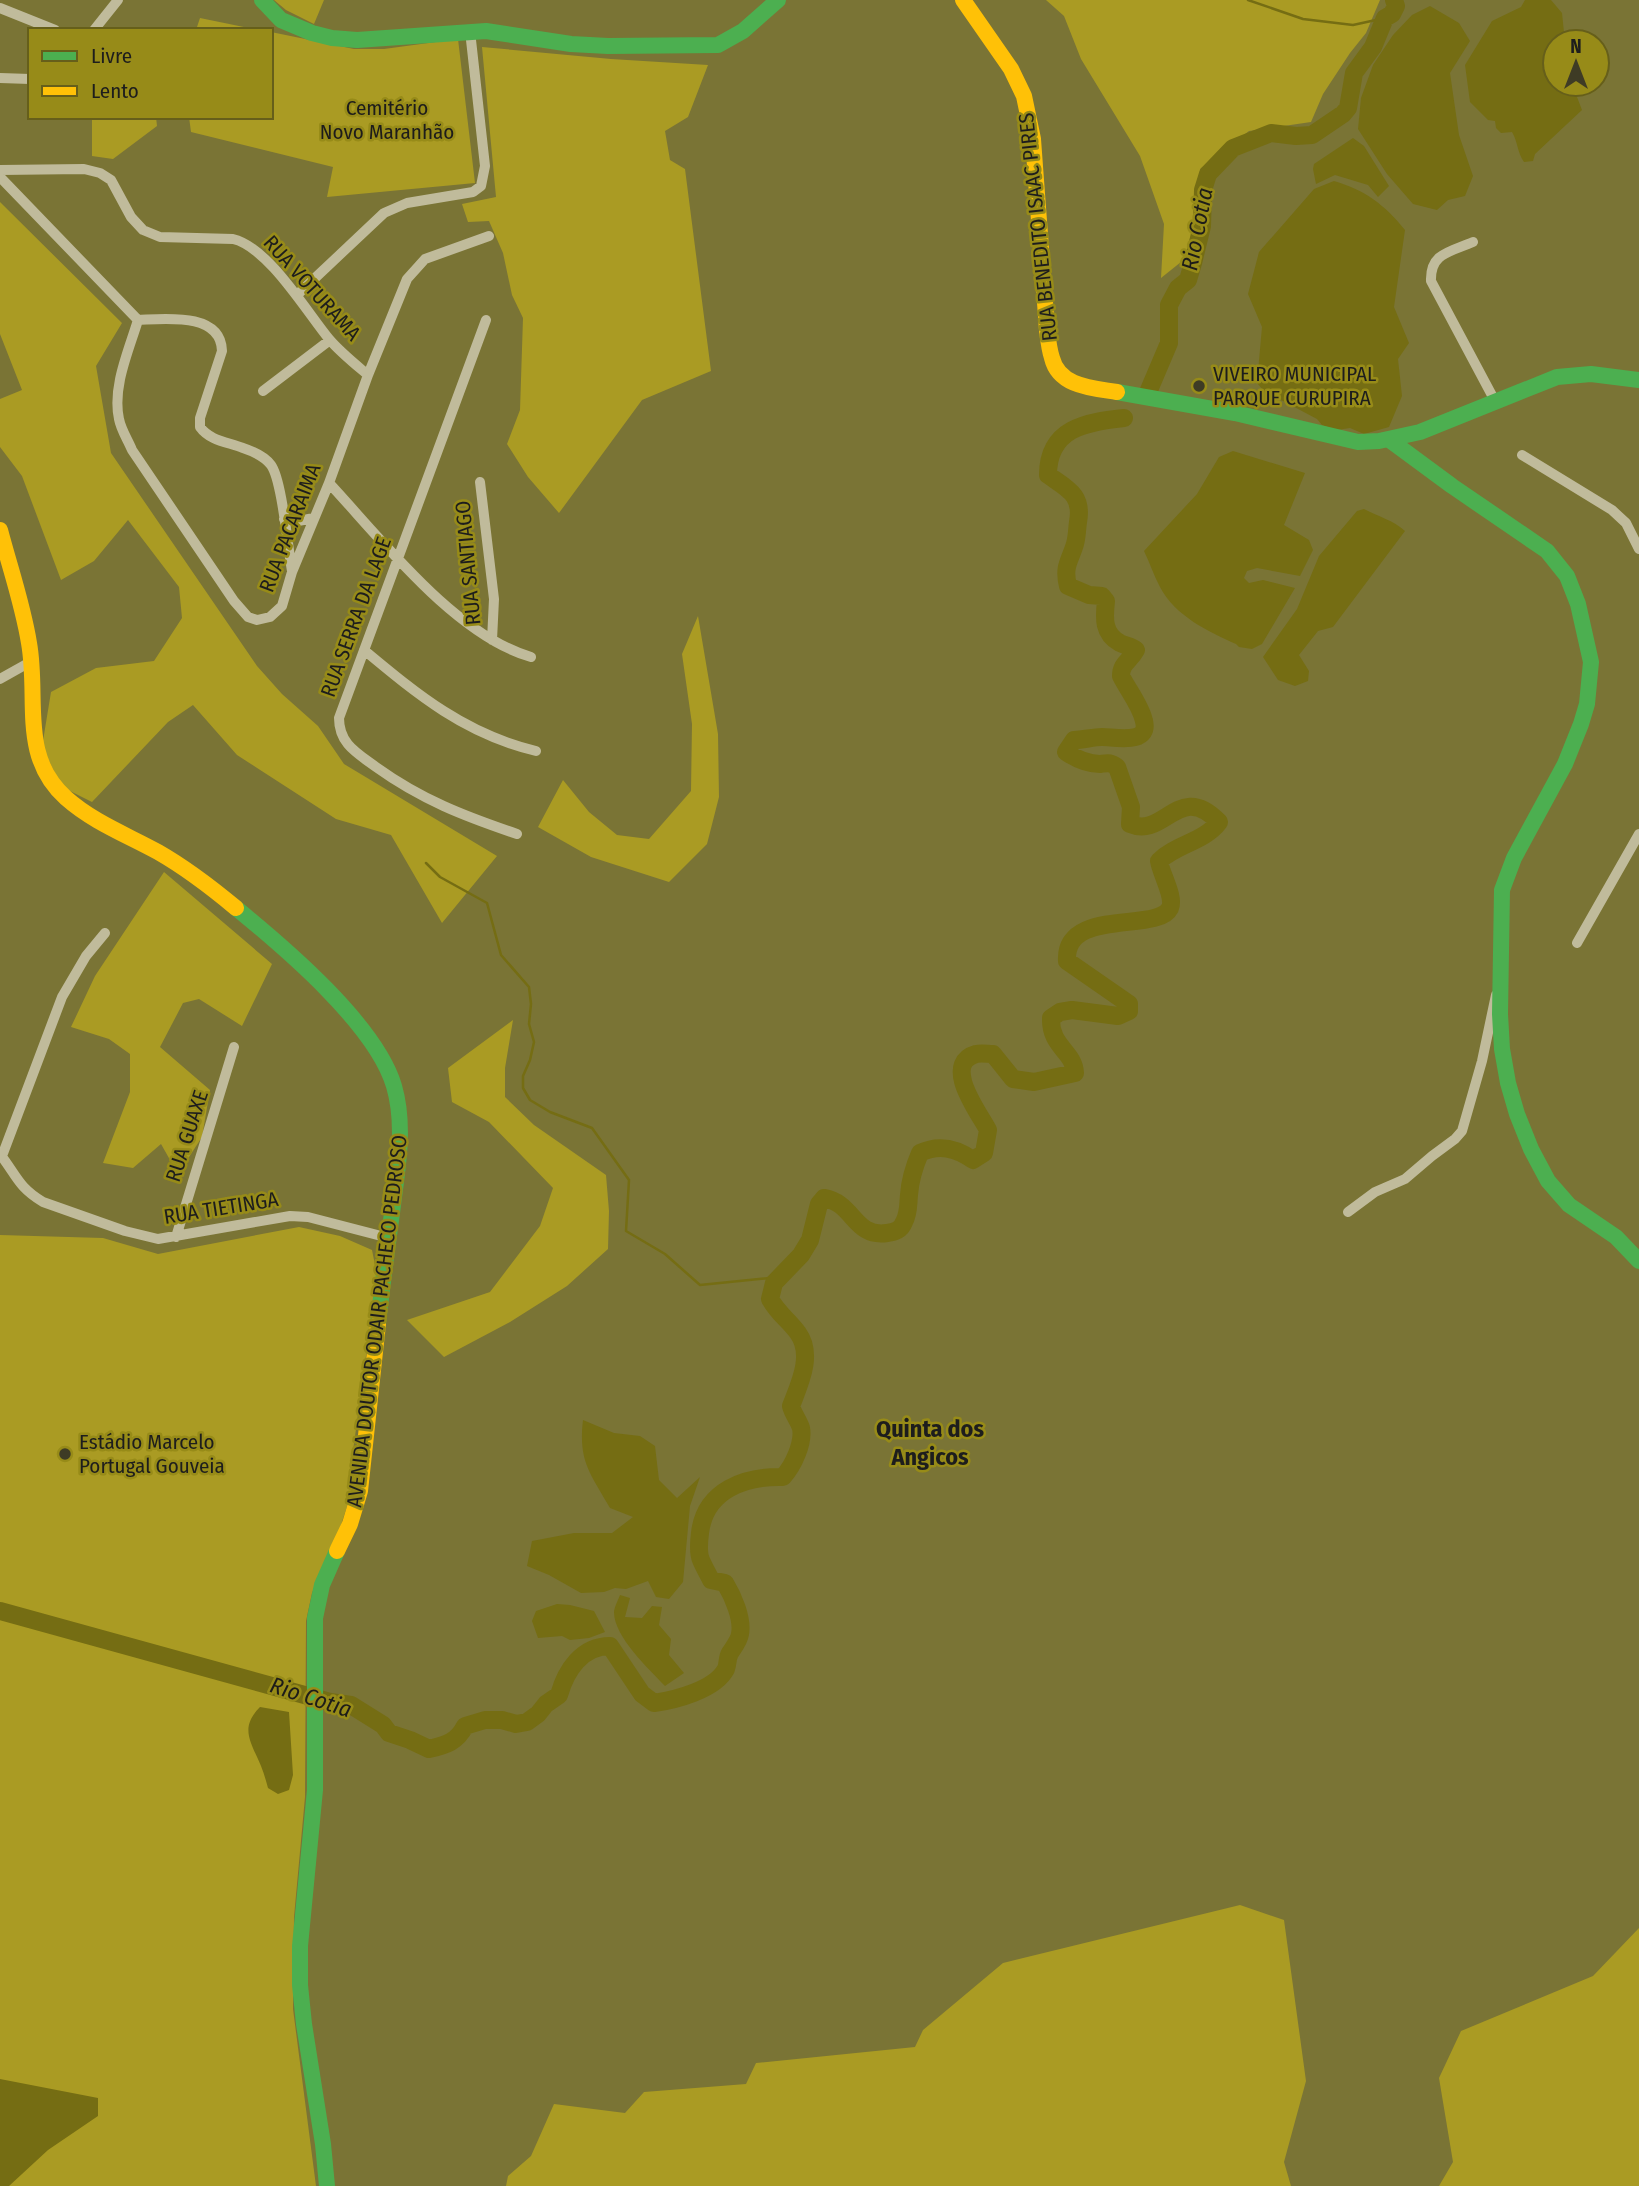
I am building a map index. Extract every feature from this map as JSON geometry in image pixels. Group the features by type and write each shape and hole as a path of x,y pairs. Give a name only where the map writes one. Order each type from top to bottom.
{"street":[{"path":"96,28 118,0"},
{"path":"261,0 281,20 332,38 369,40 470,32 507,33 571,44 608,46 718,45 731,40 778,0"},
{"name":"RUA BENEDITO ISAAC PIRES","path":"963,0 1011,69 1024,96 1033,139 1047,330 1052,361 1067,380 1083,386 1235,413 1359,442 1376,443 1391,441 1445,422 1563,376 1639,380"},
{"path":"0,8 50,28"},
{"path":"298,295 384,213 407,204 473,192 481,186 485,166 470,32"},
{"path":"0,78 28,79"},
{"name":"RUA VOTURAMA","path":"0,170 84,169 100,173 111,180 131,217 143,230 160,237 233,239 244,242 258,252 298,295 330,340 368,375"},
{"path":"0,177 138,320 202,323 218,335 222,341 222,351 200,418 200,427 209,435 245,448 271,465 279,484 292,572"},
{"name":"RUA PACARAIMA","path":"138,320 119,384 117,398 120,422 132,450 234,601 248,617 265,620 282,606 292,572 407,279 425,259 489,236"},
{"path":"1473,242 1436,259 1430,268 1431,281 1495,401"},
{"name":"RUA SERRA DA LAGE","path":"486,320 339,719 339,729 349,746 398,783 429,801 517,834"},
{"path":"262,391 330,340"},
{"path":"1348,1212 1375,1192 1405,1179 1455,1139 1462,1130 1482,1061 1499,982 1502,962 1501,896 1505,880 1512,862 1563,769 1584,716 1591,676 1588,647 1576,592 1559,561 1391,441"},
{"path":"1522,455 1612,510 1626,523 1639,549"},
{"name":"RUA SANTIAGO","path":"480,482 494,598 492,640"},
{"path":"329,483 398,560 443,601 492,640 531,657"},
{"path":"284,519 298,521 314,518"},
{"name":"AVENIDA DOUTOR ODAIR PACHECO PEDROSO","path":"0,530 32,661 35,748 45,774 57,789 100,821 191,873 242,911 326,988 368,1038 381,1059 391,1077 400,1118 400,1150 357,1510 328,1568 316,1602 315,1790 299,1972 305,2036 327,2186"},
{"path":"364,650 424,700 452,718 494,738 536,751"},
{"path":"0,679 32,661"},
{"path":"1577,943 1639,834"},
{"path":"1,1155 62,997 86,956 105,933"},
{"path":"1499,982 1502,1043 1508,1083 1517,1115 1541,1169 1568,1205 1627,1246 1639,1261"},
{"name":"RUA GUAXE","path":"176,1237 234,1047"},
{"name":"RUA TIETINGA","path":"1,1155 17,1182 43,1202 147,1237 176,1237 290,1216 333,1222 389,1238"}],"green space":[{"path":"274,0 324,0 314,24 286,10"},
{"path":"1046,0 1380,0 1366,33 1323,94 1311,122 1249,131 1200,169 1196,250 1161,278 1164,224 1140,156 1081,59 1064,16"},
{"path":"200,18 249,28 197,28"},
{"name":"Cemitério Novo Maranhão","path":"273,32 354,49 384,49 458,39 475,183 327,197 333,167 191,132 189,119 273,119"},
{"path":"482,47 708,65 688,117 665,131 670,160 685,169 711,371 642,400 559,513 528,477 507,444 520,410 523,318 512,295 503,253 489,221 468,222 462,204 496,197"},
{"path":"92,119 156,119 157,126 113,159 92,156"},
{"path":"0,202 122,323 96,366 111,453 257,666 282,694 318,726 344,764 497,856 442,923 391,835 336,819 237,755 193,705 168,722 92,802 62,787 42,747 51,692 96,668 154,661 182,618 179,587 128,520 94,561 61,580 22,476 0,447 0,399 22,390 0,334"},
{"path":"698,616 718,734 719,797 707,844 669,882 591,857 538,827 563,780 589,812 617,835 649,839 691,791 692,724 682,654"},
{"path":"164,872 272,964 242,1026 199,999 183,1003 160,1047 210,1090 202,1137 178,1174 161,1144 133,1168 103,1163 130,1092 130,1054 109,1039 71,1027 95,976"},
{"path":"513,1020 505,1068 505,1097 534,1125 606,1175 608,1249 567,1286 510,1322 444,1357 407,1320 490,1292 540,1226 553,1188 489,1122 452,1102 448,1068"},
{"path":"299,1227 340,1236 372,1250 377,1275 353,1451 351,1494 340,1528 312,1593 306,1621 305,1797 294,1917 293,2009 316,2186 0,2186 0,1235 103,1238 158,1254"},
{"path":"1240,1905 1284,1920 1306,2081 1284,2162 1291,2186 506,2186 508,2176 531,2156 554,2104 625,2113 644,2092 746,2084 756,2063 915,2047 923,2030 1003,1963"},
{"path":"1639,1928 1639,2186 1439,2186 1453,2162 1439,2078 1461,2031 1593,1976"}],"shaded area":[{"path":"1525,0 1551,0 1562,13 1564,28 1541,28 1541,98 1577,98 1582,110 1535,154 1533,161 1524,162 1512,132 1501,133 1496,128 1495,121 1488,120 1470,102 1465,65 1492,21 1521,7"},
{"path":"1430,6 1459,23 1470,41 1450,73 1459,135 1473,176 1465,196 1448,200 1437,210 1413,204 1387,174 1358,129 1361,98 1373,65 1393,35 1412,15"},
{"path":"1353,138 1364,146 1389,186 1378,197 1368,185 1335,175 1316,184 1314,164"},
{"path":"1334,181 1374,200 1405,230 1394,307 1409,343 1398,359 1402,396 1389,427 1364,434 1350,428 1337,430 1322,425 1317,419 1268,396 1257,383 1262,327 1248,294 1259,252 1314,189"},
{"path":"1233,451 1305,473 1284,525 1309,540 1313,550 1300,576 1257,568 1247,571 1244,578 1249,583 1263,580 1295,588 1262,644 1252,649 1239,647 1204,628 1174,606 1160,587 1144,551 1197,494 1219,457"},
{"path":"1364,509 1391,521 1405,531 1333,627 1318,631 1299,655 1309,671 1308,681 1295,686 1278,680 1263,657 1297,609 1319,556 1357,511"},
{"path":"583,1420 614,1433 640,1436 655,1446 659,1480 677,1498 700,1477 690,1506 683,1582 669,1599 656,1597 648,1581 626,1589 581,1593 527,1566 532,1541 574,1533 612,1533 633,1517 610,1508 592,1476 582,1447"},
{"path":"620,1595 630,1598 625,1617 642,1618 652,1606 662,1607 659,1625 671,1639 669,1655 684,1673 665,1686 633,1652 619,1631 614,1611"},
{"path":"557,1604 594,1611 605,1632 589,1638 570,1640 562,1636 538,1638 532,1621 536,1611"},
{"path":"260,1707 289,1712 293,1775 289,1790 278,1794 268,1788 249,1735 250,1722"},
{"path":"0,2079 98,2098 98,2116 48,2150 9,2186 0,2186"}],"waterway":[{"path":"1248,0 1303,19 1353,25 1385,18"},
{"name":"Rio Cotia","path":"1149,390 1169,343 1169,305 1178,288 1188,280 1193,263 1202,226 1203,190 1208,174 1233,148 1271,133 1312,135 1343,114 1348,108 1354,73 1373,47 1385,18 1392,14 1396,6 1394,0"},
{"name":"Rio Cotia","path":"0,1611 330,1702 351,1705 383,1725 389,1733 429,1749 450,1742 465,1726 485,1720 502,1720 516,1724 527,1722 559,1695 566,1677 577,1661 591,1650 600,1647 610,1646 642,1694 654,1703 694,1693 721,1676 741,1628 739,1615 725,1583 711,1580 702,1563 699,1550 703,1518 718,1496 729,1488 755,1479 783,1477 797,1454 801,1428 791,1406 804,1370 805,1351 798,1333 770,1299 774,1283 801,1255 810,1240 819,1204 824,1198 834,1201 867,1230 876,1233 893,1232 901,1227 906,1219 911,1179 920,1153 947,1149 973,1160 984,1153 988,1130 971,1102 962,1078 966,1059 976,1054 993,1054 1013,1079 1034,1082 1075,1073 1071,1059 1054,1036 1051,1018 1060,1012 1072,1010 1118,1016 1129,1011 1129,1004 1067,961 1070,944 1080,933 1095,927 1162,915 1170,908 1171,903 1159,861 1206,834 1219,822 1205,811 1193,807 1182,808 1153,824 1130,824 1131,807 1117,767 1109,763 1086,762 1066,752 1074,740 1137,737 1144,729 1140,710 1121,676 1124,665 1136,650 1110,635 1105,619 1106,601 1102,596 1089,595 1068,586 1067,568 1076,539 1078,505 1072,494 1048,475 1050,459 1062,437 1083,425 1124,418"},
{"path":"426,863 440,877 487,903 501,955 529,987 529,1024 534,1042 523,1076 523,1088 530,1100 550,1112 592,1128 629,1180 626,1231 665,1254 700,1285 780,1277"}],"traffic: fast":[{"path":"262,0 281,20 332,38 357,40 486,31 571,44 608,46 718,45 743,31 778,0"},
{"path":"1117,392 1235,413 1358,442 1379,441 1420,432 1557,377 1591,374 1639,380"},
{"path":"1391,441 1547,551 1567,576 1578,604 1591,662 1587,704 1565,764 1514,858 1502,890 1502,1049 1517,1114 1548,1181 1569,1205 1616,1237 1639,1261"},
{"path":"236,908 303,966 349,1013 384,1062 394,1086 398,1102 399,1149 378,1324"},
{"path":"327,2186 304,2024 300,1946 315,1790 315,1618 322,1585 337,1551"}],"traffic: slow":[{"path":"963,0 1011,69 1024,96 1033,139 1047,330 1052,358 1056,368 1069,380 1088,387 1117,392"},
{"path":"0,530 29,643 36,745 51,782 87,814 168,858 199,878 236,908"},
{"path":"337,1551 350,1524 360,1491 378,1324"}],"place":[{"name":"VIVEIRO MUNICIPAL PARQUE CURUPIRA","path":"1199,386"},
{"name":"Estádio Marcelo Portugal Gouveia","path":"65,1454"}],"district":[{"name":"Quinta dos Angicos","path":"930,1443"}]}
